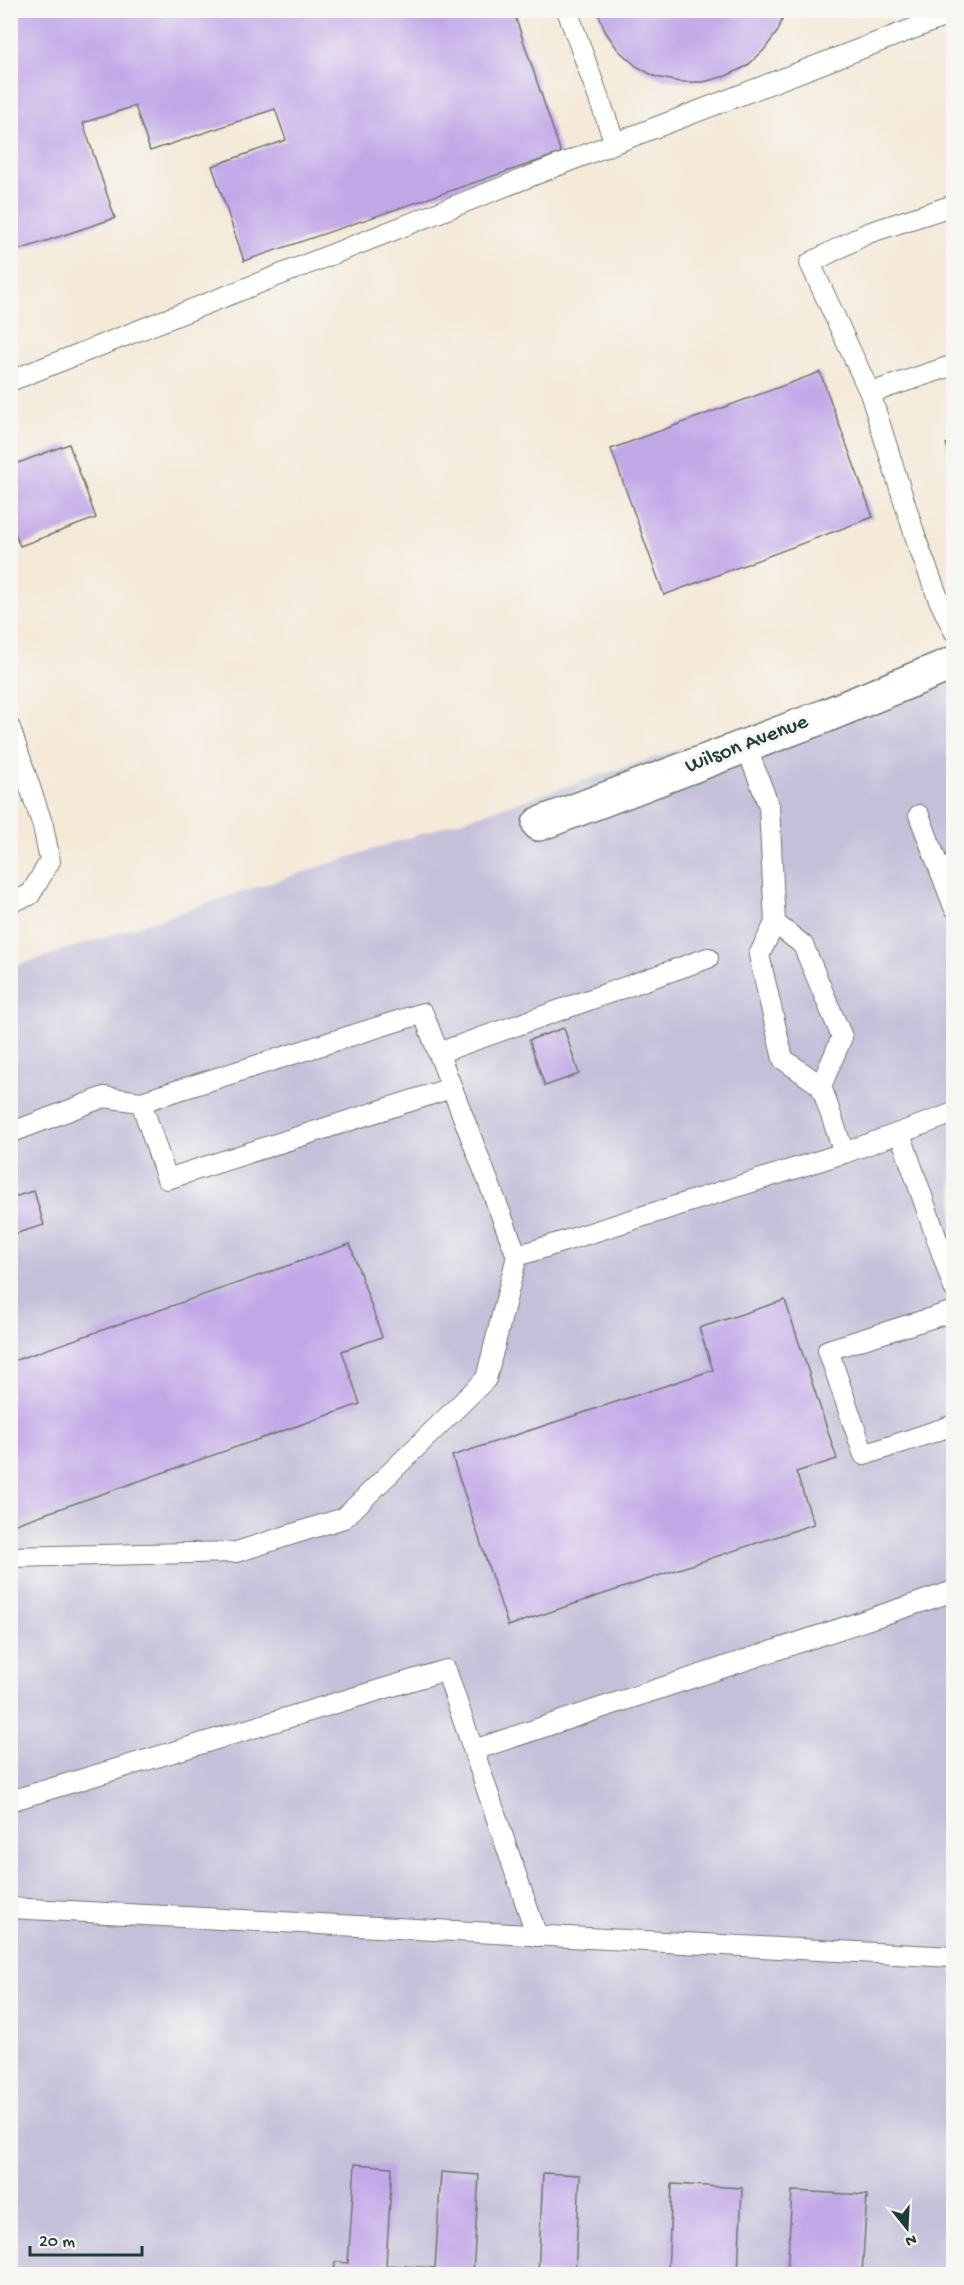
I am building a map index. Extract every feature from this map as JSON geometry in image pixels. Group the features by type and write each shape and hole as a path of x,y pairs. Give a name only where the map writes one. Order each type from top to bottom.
{"street":[{"name":"Wilson Avenue","path":"539,824 746,746 954,663"}],"lane":[{"path":"567,10 615,143"},
{"path":"10,381 615,143 954,13"},
{"path":"954,205 868,233 810,263 870,393 918,545 954,631"},
{"path":"870,393 954,365"},
{"path":"10,728 43,826 50,861 30,895 10,902"},
{"path":"746,746 769,806 775,923 759,955 783,1059 821,1086 843,1153"},
{"path":"919,815 954,907"},
{"path":"775,923 803,945 842,1037 821,1086"},
{"path":"438,1053 708,958"},
{"path":"10,1133 104,1097 141,1102 423,1013 517,1256 486,1379 344,1518 236,1552 10,1557"},
{"path":"141,1102 167,1179 451,1088"},
{"path":"517,1256 843,1153 954,1113"},
{"path":"900,1133 946,1239 954,1288"},
{"path":"954,1311 828,1350 864,1455 954,1425"},
{"path":"474,1750 954,1591"},
{"path":"10,1802 446,1670 537,1935"},
{"path":"10,1908 954,1957"}],"shaded area":[{"path":"953,660 953,2274 11,2274 10,968"}],"building":[{"path":"10,10 513,10 561,153 244,261 212,166 286,140 275,109 150,151 135,106 83,123 115,218 10,253"},
{"path":"597,10 785,10 778,31 764,50 747,66 726,76 703,82 680,82 656,77 636,66 618,50 605,31"},
{"path":"820,372 873,517 664,595 611,449"},
{"path":"954,441 954,463 953,463 946,444"},
{"path":"69,444 96,518 20,546 10,520 10,466"},
{"path":"564,1028 579,1074 545,1086 529,1040"},
{"path":"34,1191 44,1225 14,1234 10,1220 10,1198"},
{"path":"350,1244 382,1337 342,1351 360,1404 10,1526 10,1362"},
{"path":"785,1300 837,1459 796,1472 814,1524 508,1626 452,1456 713,1370 699,1328"},
{"path":"355,2164 392,2167 386,2265 435,2268 441,2172 479,2175 473,2274 334,2274 335,2262 348,2263"},
{"path":"543,2173 580,2175 575,2274 538,2274"},
{"path":"672,2184 742,2188 738,2274 668,2274"},
{"path":"792,2191 867,2195 862,2274 787,2274"}]}
